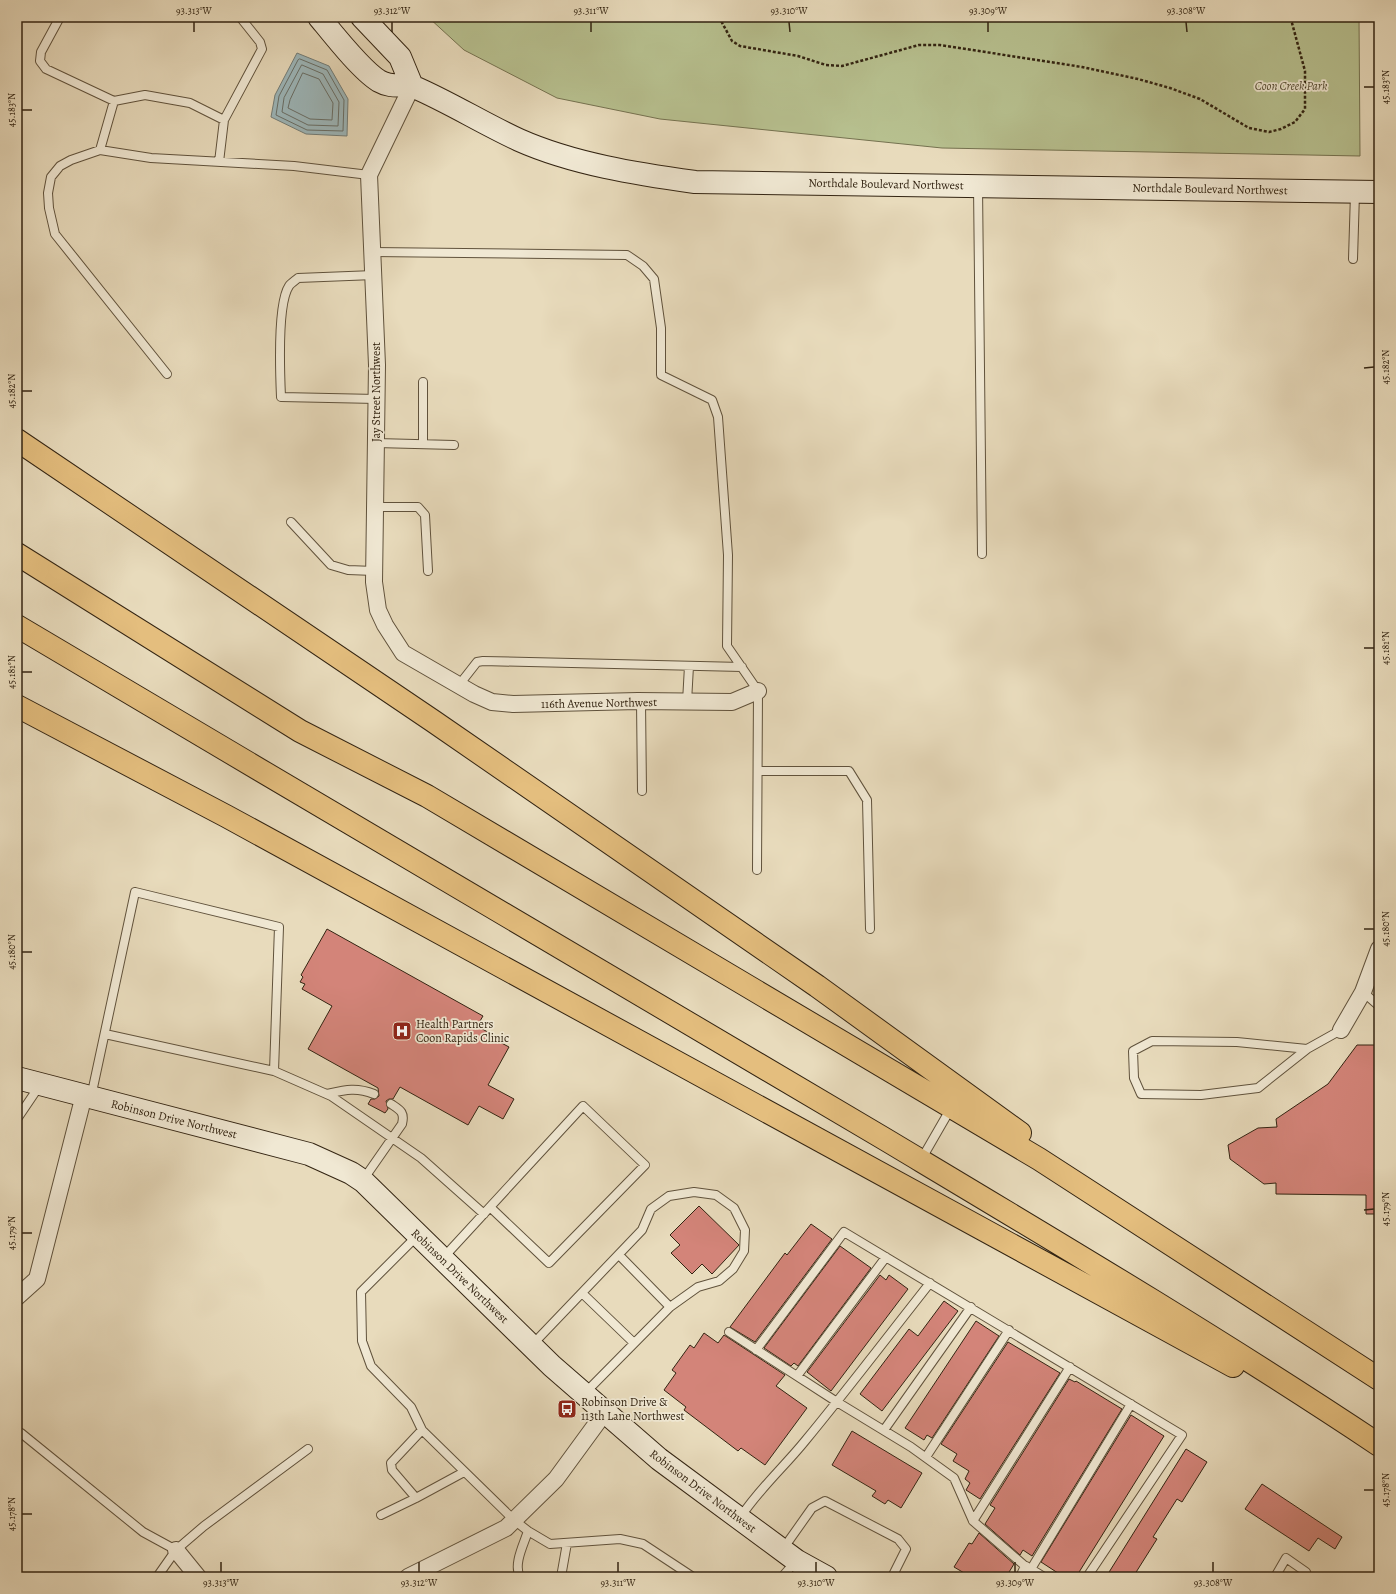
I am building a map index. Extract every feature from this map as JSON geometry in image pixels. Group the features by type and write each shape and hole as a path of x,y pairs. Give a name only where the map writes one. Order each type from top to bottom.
{"highway":[{"path":"17,440 426,717 818,986 1200,1264"},
{"path":"17,554 300,731 427,796 1040,1159 1379,1379"},
{"path":"17,626 303,797 611,975 921,1160 1142,1293 1266,1370 1379,1445"},
{"path":"17,706 226,816 828,1147 1189,1341 1379,1451"}],"main road":[{"name":"Northdale Boulevard Northwest","path":"319,17 353,56 377,80 390,86 412,86 520,141 562,155 636,174 695,182 1379,192"},
{"path":"362,17 400,57 412,86"},
{"name":"Robinson Drive Northwest","path":"17,1078 41,1083 309,1154 351,1173 362,1180 532,1346 659,1459 739,1519 790,1555 826,1577"},
{"name":"Robinson Drive Northwest","path":"17,1081 41,1083"}],"street":[{"name":"Jay Street Northwest","path":"412,86 369,175 374,275 377,398 374,571 378,610 385,626 403,653 444,676"},
{"name":"116th Avenue Northwest","path":"444,676 474,694 492,702 732,702 758,691"},
{"path":"1341,1030 1363,992 1379,949"},
{"path":"17,1298 37,1278 88,1096"},
{"path":"408,1577 506,1528 556,1479 605,1412"},
{"path":"176,1550 198,1577"}],"lane":[{"path":"60,17 42,52 40,61 46,69 114,100 145,95 190,103 224,120"},
{"path":"219,162 224,120 262,49 260,42 240,17"},
{"path":"100,150 114,100"},
{"path":"167,374 55,234 48,201 51,177 60,166 71,160 100,150 151,158 294,166 369,175"},
{"path":"978,185 982,554"},
{"path":"1354,259 1356,192"},
{"path":"372,252 627,255 647,271 654,279 661,328 660,375 712,400 718,417 728,556 727,646 758,691 757,870"},
{"path":"374,275 298,278 289,286 283,304 280,350 281,397 377,398"},
{"path":"423,382 423,444"},
{"path":"376,444 454,445"},
{"path":"376,507 418,507 425,515 428,571"},
{"path":"291,522 331,565 348,570 374,571"},
{"path":"459,685 477,662 483,661 742,667"},
{"path":"687,702 689,666"},
{"path":"641,702 642,791"},
{"path":"758,771 849,772 867,800 870,929"},
{"path":"88,1096 105,1034 135,892 279,926 274,1072"},
{"path":"1363,992 1379,1006"},
{"path":"1307,1049 1237,1042 1152,1041 1134,1051 1134,1078 1141,1094 1201,1095 1258,1088 1307,1049 1341,1030"},
{"path":"105,1034 274,1072 327,1094 422,1158 484,1214"},
{"path":"17,1119 41,1083"},
{"path":"327,1094 344,1090 361,1089 374,1094"},
{"path":"362,1180 402,1124 404,1116 401,1110 391,1104"},
{"path":"443,1259 490,1207 583,1106 644,1165 549,1263 490,1207"},
{"path":"921,1160 952,1107"},
{"path":"532,1346 642,1230 651,1210 669,1196 694,1192 716,1195 734,1208 745,1230 744,1251 733,1269 719,1281 698,1287 670,1307 584,1393"},
{"path":"756,1350 844,1232 1182,1435 1087,1577"},
{"path":"418,1235 361,1292 361,1313 362,1341 371,1366 411,1407 422,1430 514,1520 528,1531 550,1544 620,1539 643,1544 693,1577"},
{"path":"619,1255 670,1307"},
{"path":"797,1376 886,1257"},
{"path":"739,1519 751,1502 789,1461 837,1402 930,1283"},
{"path":"582,1293 634,1343"},
{"path":"884,1430 971,1307"},
{"path":"926,1457 1009,1330"},
{"path":"729,1332 837,1402 926,1457 954,1478 973,1521 1028,1567 1044,1577"},
{"path":"973,1521 1070,1368"},
{"path":"1020,1577 1028,1567 1131,1404"},
{"path":"416,1498 392,1470 392,1463 422,1430"},
{"path":"21,1433 143,1532 176,1550"},
{"path":"157,1577 176,1550 204,1526 308,1449"},
{"path":"381,1515 464,1472"},
{"path":"782,1577 790,1555 812,1508 825,1501 898,1539 906,1549 892,1577"},
{"path":"520,1577 518,1574 519,1557 528,1531"},
{"path":"561,1577 566,1543"},
{"path":"1275,1577 1286,1558 1306,1572 1308,1577"}],"path":[{"path":"719,17 732,41 740,46 798,56 826,64 842,66 919,45 940,45 1082,67 1138,79 1170,88 1200,99 1249,128 1269,132 1281,129 1295,122 1305,109 1304,71 1292,23 1288,17"}],"green space":[{"name":"Coon Creek Park","path":"428,17 1359,17 1360,156 942,148 660,119 557,98 464,50"}],"water":[{"path":"297,53 329,66 348,99 347,136 306,134 271,117 275,95"}],"building":[{"name":"Health Partners Coon Rapids Clinic","path":"327,929 483,1016 477,1026 493,1035 492,1038 509,1047 488,1085 514,1099 503,1119 479,1106 468,1125 400,1087 393,1099 386,1101 388,1109 385,1113 368,1104 371,1099 375,1099 379,1096 378,1088 308,1049 332,1006 302,989 305,984 300,982 303,977 301,975"},
{"path":"1357,1045 1379,1045 1379,1214 1366,1214 1366,1195 1276,1194 1276,1183 1264,1184 1230,1159 1228,1145 1258,1128 1277,1127 1276,1119 1328,1084"},
{"path":"699,1206 739,1245 712,1274 702,1264 692,1274 671,1253 680,1245 670,1235"},
{"path":"811,1224 832,1239 755,1342 730,1327 785,1253 787,1255"},
{"path":"840,1246 871,1268 798,1366 794,1363 791,1366 764,1348"},
{"path":"880,1275 886,1280 889,1275 908,1289 831,1391 807,1372"},
{"path":"944,1301 958,1311 882,1411 860,1394 909,1329 918,1336"},
{"path":"976,1321 999,1336 932,1438 927,1435 924,1440 905,1428"},
{"path":"704,1333 718,1343 724,1335 785,1375 776,1386 807,1408 765,1465 741,1448 738,1451 684,1410 686,1407 664,1390 676,1373 672,1370 690,1345 694,1348"},
{"path":"1008,1342 1060,1373 980,1499 966,1490 970,1483 965,1479 969,1471 953,1461 957,1454 941,1444"},
{"path":"1069,1379 1075,1382 1076,1381 1122,1409 1032,1556 1023,1550 1020,1555 985,1524 995,1508 990,1505"},
{"path":"1131,1415 1164,1436 1076,1577 1064,1577 1041,1562"},
{"path":"852,1431 922,1473 901,1508 888,1500 885,1504 872,1496 876,1491 832,1465"},
{"path":"1186,1449 1207,1462 1182,1502 1177,1499 1153,1537 1157,1539 1133,1577 1106,1577"},
{"path":"1262,1484 1342,1537 1335,1549 1318,1538 1309,1551 1245,1509"},
{"path":"979,1533 1014,1564 1006,1577 971,1577 954,1567 969,1543 972,1544"}],"place":[{"name":"Health Partners Coon Rapids Clinic","path":"402,1031"},
{"name":"Robinson Drive & 113th Lane Northwest","path":"567,1409"}]}
